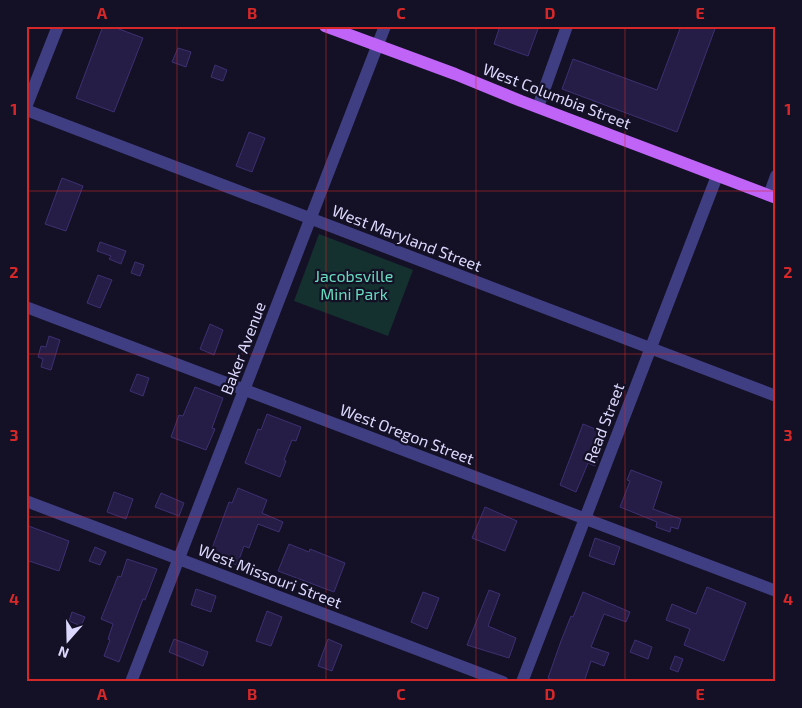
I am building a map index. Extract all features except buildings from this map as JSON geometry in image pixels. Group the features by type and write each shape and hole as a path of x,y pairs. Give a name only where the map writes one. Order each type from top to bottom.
{"main road":[{"name":"West Columbia Street","path":"325,26 772,196"}],"street":[{"path":"26,109 58,26"},
{"name":"Baker Avenue","path":"131,682 385,26"},
{"path":"538,107 567,26"},
{"name":"West Maryland Street","path":"26,109 776,396"},
{"name":"Read Street","path":"525,681 717,176"},
{"path":"772,196 776,176"},
{"name":"West Oregon Street","path":"26,307 776,591"},
{"name":"West Missouri Street","path":"26,501 503,682"}],"green space":[{"name":"Jacobsville Mini Park","path":"319,234 413,270 388,336 294,301"}]}
